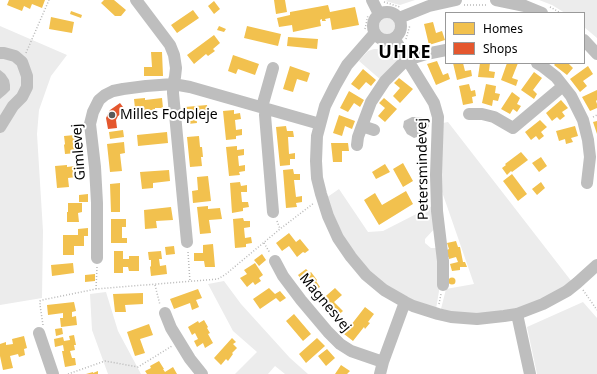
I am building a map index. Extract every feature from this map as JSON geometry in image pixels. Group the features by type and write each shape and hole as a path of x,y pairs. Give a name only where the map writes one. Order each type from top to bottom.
{"street":[{"path":"136,0 170,45 174,55 176,68 173,93 187,242"},
{"path":"373,0 379,14"},
{"path":"459,3 429,6 394,13 385,12 376,16 370,32 347,65 335,86 325,106 320,124 317,136 316,161 317,178 321,194 328,216 338,238 350,257 366,275 384,290 405,302 426,311 451,317 477,319 517,314 543,304 566,291 578,283 597,265"},
{"path":"493,3 526,3 540,12"},
{"path":"370,32 384,40 394,38 401,31 401,12"},
{"name":"Petersmindevej","path":"394,38 434,103 438,117 436,175 437,211 443,261 442,285"},
{"path":"585,41 597,54"},
{"path":"357,145 358,137 368,128 371,102 385,81 407,60 445,50"},
{"path":"0,53 15,56 22,62 27,76 27,87 22,97 13,106 0,127"},
{"path":"539,64 556,77 571,96 583,120 590,157 584,169 587,183"},
{"path":"273,68 264,108 273,212"},
{"name":"Gimlevej","path":"97,258 97,203 90,124 92,112 99,100 105,95 113,91 123,89 173,84 190,87 320,124"},
{"path":"469,114 482,114 494,117 513,128 563,86"},
{"name":"Magnesvej","path":"275,261 283,276 301,300 340,344 382,368 405,302"},
{"path":"165,313 171,328 190,359 202,374"},
{"path":"517,314 530,374"},
{"path":"39,333 53,374"}],"path":[{"path":"22,62 49,0"},
{"path":"370,32 368,8 373,0 379,0 396,6 401,12"},
{"path":"459,3 493,3"},
{"path":"313,198 315,208"},
{"path":"39,333 44,329 40,304 40,301 42,300 96,289 218,279 314,203"},
{"path":"187,242 190,282"},
{"path":"264,242 275,261"},
{"path":"96,289 97,258"},
{"path":"155,285 162,311 165,313"},
{"path":"438,314 442,285"},
{"path":"583,290 597,310"},
{"path":"68,374 105,361 138,367 179,341"}],"shaded area":[{"path":"415,0 400,5 385,1"},
{"path":"539,0 597,0 597,38 585,28 585,12 563,12 552,5"},
{"path":"387,18 393,20 395,26 393,32 387,34 381,32 379,26 381,20"},
{"path":"0,26 67,55 51,76 39,110 37,134 43,231 42,298 0,305"},
{"path":"374,49 387,49 392,52 400,62 381,80 359,61 368,51"},
{"path":"0,70 9,80 10,90 0,99"},
{"path":"412,117 421,117 428,121 429,126 423,135 414,138 407,134 403,127 404,121"},
{"path":"448,122 572,282 547,297 526,306 500,313 462,314 441,309 446,289 474,284 440,186 443,123"},
{"path":"339,189 368,232 383,231 434,205 436,227 425,239 425,243 431,248 438,248 440,285 436,309 420,304 386,285 365,268 351,253 326,198"},
{"path":"224,281 241,304 290,358 308,374 285,374 275,366 268,374 235,374 257,352 233,331 208,284"},
{"path":"106,292 118,331 141,374 108,374 92,330 90,294"},
{"path":"583,302 597,318 597,374 537,374 527,327"}],"building: Homes":[{"path":"9,0 45,0 42,8 32,4 30,9 24,6 22,11 7,5"},
{"path":"104,0 114,0 126,10 121,16 115,16 101,3"},
{"path":"274,0 285,0 287,12 276,14"},
{"path":"214,1 220,9 214,14 208,6"},
{"path":"328,5 330,12 355,7 359,25 332,30 330,18 325,19 326,21 322,21 322,19 320,20 321,26 293,32 292,25 279,27 277,18 290,15 290,12"},
{"path":"193,10 199,18 177,33 171,25"},
{"path":"71,11 82,15 81,18 70,14"},
{"path":"51,17 74,22 72,33 49,29"},
{"path":"433,22 436,33 442,31 445,40 429,45 424,24"},
{"path":"219,26 226,29 224,32 217,30"},
{"path":"247,26 281,34 278,46 244,38"},
{"path":"214,35 220,43 213,49 215,51 208,56 206,54 194,64 187,55"},
{"path":"288,37 318,39 317,49 287,46"},
{"path":"151,52 162,52 163,76 144,76 144,67 152,67"},
{"path":"233,55 259,64 255,75 238,69 236,74 228,71"},
{"path":"437,61 443,75 448,73 450,79 436,85 427,64"},
{"path":"453,64 463,64 465,71 471,70 472,76 457,80"},
{"path":"480,64 490,64 489,71 495,72 494,78 478,77"},
{"path":"507,64 518,64 512,78 518,80 516,86 501,80"},
{"path":"569,64 573,68 567,75 554,65"},
{"path":"290,66 310,73 307,82 297,79 293,92 283,89"},
{"path":"588,66 593,74 583,81 587,86 580,92 570,79"},
{"path":"363,69 376,80 371,86 366,82 359,90 351,84"},
{"path":"534,72 542,78 533,90 537,94 534,99 521,90"},
{"path":"399,78 413,89 400,103 393,96 400,88 394,83"},
{"path":"469,84 471,91 475,90 476,96 472,97 473,103 463,105 459,86"},
{"path":"486,84 496,86 495,93 500,94 498,101 493,100 492,106 482,103"},
{"path":"597,90 597,108 590,111 582,97"},
{"path":"349,91 364,100 360,107 354,103 348,112 340,108"},
{"path":"512,92 520,98 517,104 521,106 517,112 513,109 510,114 501,109"},
{"path":"145,98 145,100 162,98 163,108 155,108 155,110 146,111 147,117 136,118 134,99"},
{"path":"384,98 397,109 385,122 378,116 385,108 379,103"},
{"path":"561,100 568,108 562,112 565,116 560,120 557,117 552,121 546,113"},
{"path":"207,105 208,114 196,116 197,123 188,124 185,107"},
{"path":"234,110 234,114 240,113 241,119 235,120 236,130 242,129 242,135 236,136 236,139 226,140 223,111"},
{"path":"339,115 355,121 352,129 345,126 342,136 333,133"},
{"path":"540,120 547,127 541,132 544,136 539,140 536,136 531,140 525,132"},
{"path":"597,121 597,134 593,122"},
{"path":"286,126 287,131 293,131 294,137 288,137 289,154 295,153 295,159 290,159 290,165 280,166 276,127"},
{"path":"575,126 578,136 571,138 573,142 566,144 565,139 559,141 556,131"},
{"path":"80,130 80,133 74,134 73,131"},
{"path":"123,130 124,137 110,139 109,132"},
{"path":"167,132 168,143 138,146 137,135"},
{"path":"75,135 77,153 65,154 64,136"},
{"path":"199,136 203,157 201,157 202,166 190,167 187,137"},
{"path":"124,142 125,153 120,154 122,171 110,172 107,144"},
{"path":"331,143 348,143 349,151 342,151 342,162 333,162"},
{"path":"237,146 237,150 244,149 244,155 238,156 239,166 245,165 245,171 239,172 240,175 229,176 226,147"},
{"path":"521,152 528,160 507,175 502,168"},
{"path":"541,157 547,166 539,172 532,163"},
{"path":"403,163 413,181 403,187 393,169"},
{"path":"385,164 390,172 376,179 372,172"},
{"path":"67,165 67,167 83,165 85,176 68,178 69,187 57,188 55,166"},
{"path":"293,169 294,174 300,174 300,180 294,180 296,197 302,196 302,202 296,203 297,207 286,208 283,170"},
{"path":"169,170 170,181 153,183 153,188 142,189 140,172"},
{"path":"512,174 527,194 518,201 503,181"},
{"path":"208,176 211,201 193,203 192,191 198,190 197,177"},
{"path":"240,182 241,186 247,185 247,192 241,192 242,202 248,202 249,207 243,208 243,211 232,213 230,183"},
{"path":"541,182 545,188 537,195 532,189"},
{"path":"120,183 120,212 111,212 110,184"},
{"path":"406,191 413,204 379,225 364,200 375,193 382,205"},
{"path":"88,194 88,202 79,202 79,195"},
{"path":"68,203 82,203 82,212 78,213 79,222 67,222"},
{"path":"208,206 208,209 220,208 222,219 209,220 211,233 200,234 197,207"},
{"path":"171,207 173,220 156,221 157,228 145,229 144,210"},
{"path":"243,218 244,221 250,221 250,227 244,228 245,238 251,237 252,243 246,244 246,247 235,248 233,219"},
{"path":"111,219 126,219 126,227 122,227 122,238 127,238 127,243 111,243"},
{"path":"88,228 88,236 84,236 84,246 74,246 74,255 63,255 63,235 78,235 78,229"},
{"path":"289,233 296,242 300,239 309,250 305,253 303,252 297,257 289,246 282,251 276,243"},
{"path":"456,241 458,247 460,247 463,262 465,262 467,267 460,267 460,270 452,271 450,264 458,262 456,257 449,259 449,257 447,258 447,250 449,249 447,243"},
{"path":"213,244 215,267 205,267 204,261 194,261 194,253 203,253 203,245"},
{"path":"174,246 175,254 166,255 165,247"},
{"path":"114,251 123,251 123,259 129,259 129,256 139,256 139,271 129,271 128,267 123,267 123,273 114,273"},
{"path":"161,251 162,259 159,259 160,266 166,265 167,274 151,276 151,260 149,260 148,252"},
{"path":"262,254 266,260 259,266 254,260"},
{"path":"73,263 74,273 52,276 51,265"},
{"path":"255,263 263,275 259,278 261,281 255,285 253,282 247,287 240,278 247,274 244,270"},
{"path":"306,269 310,273 311,272 320,287 311,293 298,275"},
{"path":"95,274 95,281 85,282 85,275"},
{"path":"452,277 455,278 455,284 452,285 449,284 448,281 449,278"},
{"path":"269,288 275,294 280,291 286,298 280,302 276,298 260,309 253,299"},
{"path":"335,288 342,295 334,302 343,311 335,318 319,302"},
{"path":"198,289 202,298 196,300 199,307 192,310 190,303 174,309 170,299"},
{"path":"143,293 143,304 125,305 126,312 115,312 113,294"},
{"path":"74,302 76,311 72,312 72,317 76,316 77,325 61,327 60,318 63,318 63,313 48,315 47,305"},
{"path":"365,307 374,314 368,322 370,323 365,329 364,327 353,341 344,334"},
{"path":"294,314 311,334 303,341 286,321"},
{"path":"204,320 210,333 208,334 213,343 205,348 203,343 197,347 194,341 198,339 195,333 192,335 188,327 198,321 199,323"},
{"path":"149,324 153,335 140,339 145,353 135,356 127,332"},
{"path":"62,328 63,334 56,336 55,329"},
{"path":"74,335 76,345 74,345 75,350 70,351 72,358 75,358 76,365 65,367 62,351 64,351 63,345 55,347 54,339 63,337 64,341 70,340 69,336"},
{"path":"24,336 27,348 24,349 25,355 19,357 18,354 10,356 13,368 3,370 0,356 0,344 6,342 6,345 13,344 12,339"},
{"path":"232,338 236,342 233,344 237,348 232,353 233,354 228,361 226,359 221,365 214,358"},
{"path":"317,338 325,346 306,363 299,354"},
{"path":"327,349 335,358 326,366 318,356"},
{"path":"159,361 165,372 173,367 177,374 147,374 145,371"},
{"path":"341,365 350,371 347,374 335,374"},
{"path":"98,371 98,374 86,374 93,373"}],"building: Shops":[{"path":"120,103 126,111 118,116 116,120 117,128 108,129 106,118 110,110"}],"place":[{"name":"Milles Fodpleje","path":"112,115"}],"district":[{"name":"UHRE","path":"405,53"}]}
